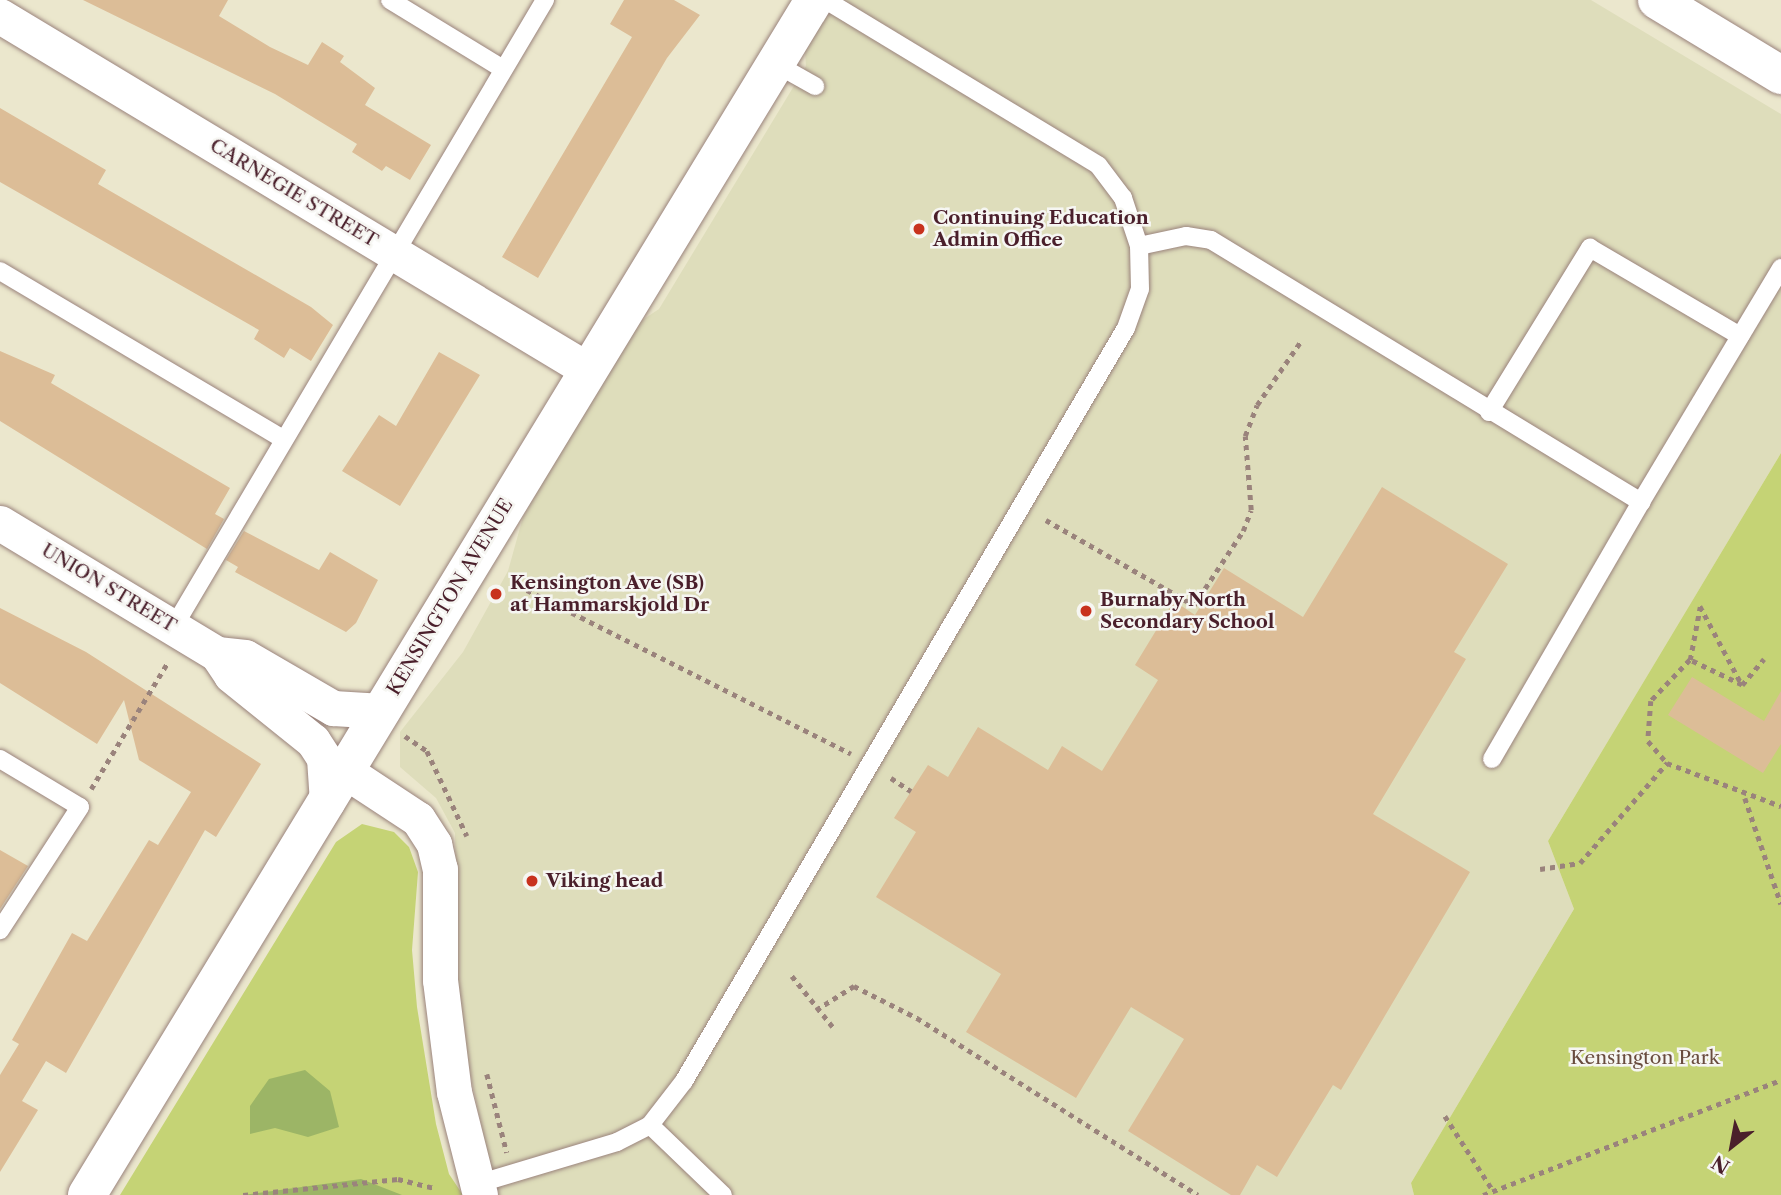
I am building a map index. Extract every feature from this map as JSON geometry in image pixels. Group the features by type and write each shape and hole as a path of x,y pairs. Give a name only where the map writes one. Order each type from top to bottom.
{"street":[{"path":"1657,0 1781,75"},
{"name":"KENSINGTON AVENUE","path":"87,1195 811,2"},
{"name":"CARNEGIE STREET","path":"0,16 588,370"},
{"name":"UNION STREET","path":"0,523 217,654 245,657 333,708 382,711"},
{"name":"UNION STREET","path":"217,654 230,676 313,741 336,786"},
{"path":"336,786 418,819 434,844 440,869 440,980 454,1092 479,1189"}],"lane":[{"path":"390,0 503,69"},
{"path":"179,631 283,439 545,0"},
{"path":"479,1189 580,1157 650,1125 690,1069 1126,328 1140,289 1139,246 1123,198 1098,165 811,2"},
{"path":"775,64 815,86"},
{"path":"1139,246 1186,236 1211,240 1489,412 1641,502"},
{"path":"1489,412 1590,248 1740,336"},
{"path":"1492,759 1781,268"},
{"path":"0,271 283,439"},
{"path":"0,759 80,807 0,930"},
{"path":"650,1125 723,1195"}],"path":[{"path":"1046,520 1194,605 1242,531 1251,510 1245,436 1301,341"},
{"path":"527,590 855,756"},
{"path":"1741,685 1700,606 1690,660 1651,701 1648,741 1667,763 1745,798 1781,806"},
{"path":"80,807 179,631"},
{"path":"1741,685 1764,659"},
{"path":"1690,660 1741,685"},
{"path":"1540,869 1580,863 1667,763"},
{"path":"891,778 911,791"},
{"path":"1745,798 1781,904"},
{"path":"792,976 816,1010 833,1027"},
{"path":"816,1010 854,986 917,1018 1198,1195"},
{"path":"1483,1195 1492,1189 1781,1080"},
{"path":"1445,1116 1492,1189"},
{"path":"243,1195 398,1179 435,1188"}],"shaded area":[{"name":"Burnaby North Secondary School","path":"834,0 1591,0 1781,114 1781,453 1548,841 1574,909 1411,1183 1414,1195 496,1195 459,1020 455,833 436,798 400,767 400,732 463,652 508,571 523,517 568,437 641,321 659,309 806,66 805,52"}],"green space":[{"name":"Kensington Park","path":"1781,453 1781,1195 1414,1195 1411,1183 1574,909 1548,841"},
{"path":"362,824 394,832 409,847 418,872 412,950 417,1007 436,1124 449,1174 463,1195 120,1195 336,842"},
{"path":"305,1070 330,1091 339,1127 308,1137 275,1128 250,1134 250,1106 269,1079"},
{"path":"361,1179 402,1195 243,1195"}],"building":[{"path":"83,0 228,0 219,16 270,47 308,65 322,42 344,56 340,62 375,88 365,105 431,145 410,180 386,166 382,171 352,152 357,144 275,94"},
{"path":"624,0 674,0 700,15 667,58 538,278 502,257 632,37 610,24"},
{"path":"0,108 106,170 98,184 311,307 333,325 311,361 290,348 284,358 254,339 259,330 0,182"},
{"path":"0,351 55,375 51,383 230,488 215,514 224,519 207,549 0,421"},
{"path":"439,352 480,375 400,506 342,471 379,415 396,426"},
{"path":"1382,487 1508,564 1454,652 1466,659 1373,814 1470,872 1341,1090 1333,1085 1277,1177 1257,1165 1240,1195 1231,1195 1128,1131 1184,1039 1131,1007 1076,1098 966,1032 1001,974 876,897 916,832 894,818 928,765 948,777 978,727 1048,770 1062,746 1102,771 1158,680 1135,665 1174,601 1195,615 1224,568 1303,617"},
{"path":"244,531 319,570 330,552 378,580 356,623 346,632 235,572 238,567 226,560"},
{"path":"0,608 86,652 261,764 216,837 205,830 66,1073 46,1061 22,1101 38,1110 0,1172 0,1075 19,1044 12,1040 72,933 87,941 149,840 158,845 191,792 139,760 124,700 97,744 0,683"},
{"path":"1692,677 1764,721 1781,691 1781,744 1763,773 1668,715"},
{"path":"0,850 28,866 0,909"}],"place":[{"name":"Continuing Education Admin Office","path":"919,229"},
{"name":"Kensington Ave (SB) at Hammarskjold Dr","path":"496,594"},
{"name":"Burnaby North Secondary School","path":"1086,611"},
{"name":"Viking head","path":"532,881"}]}
